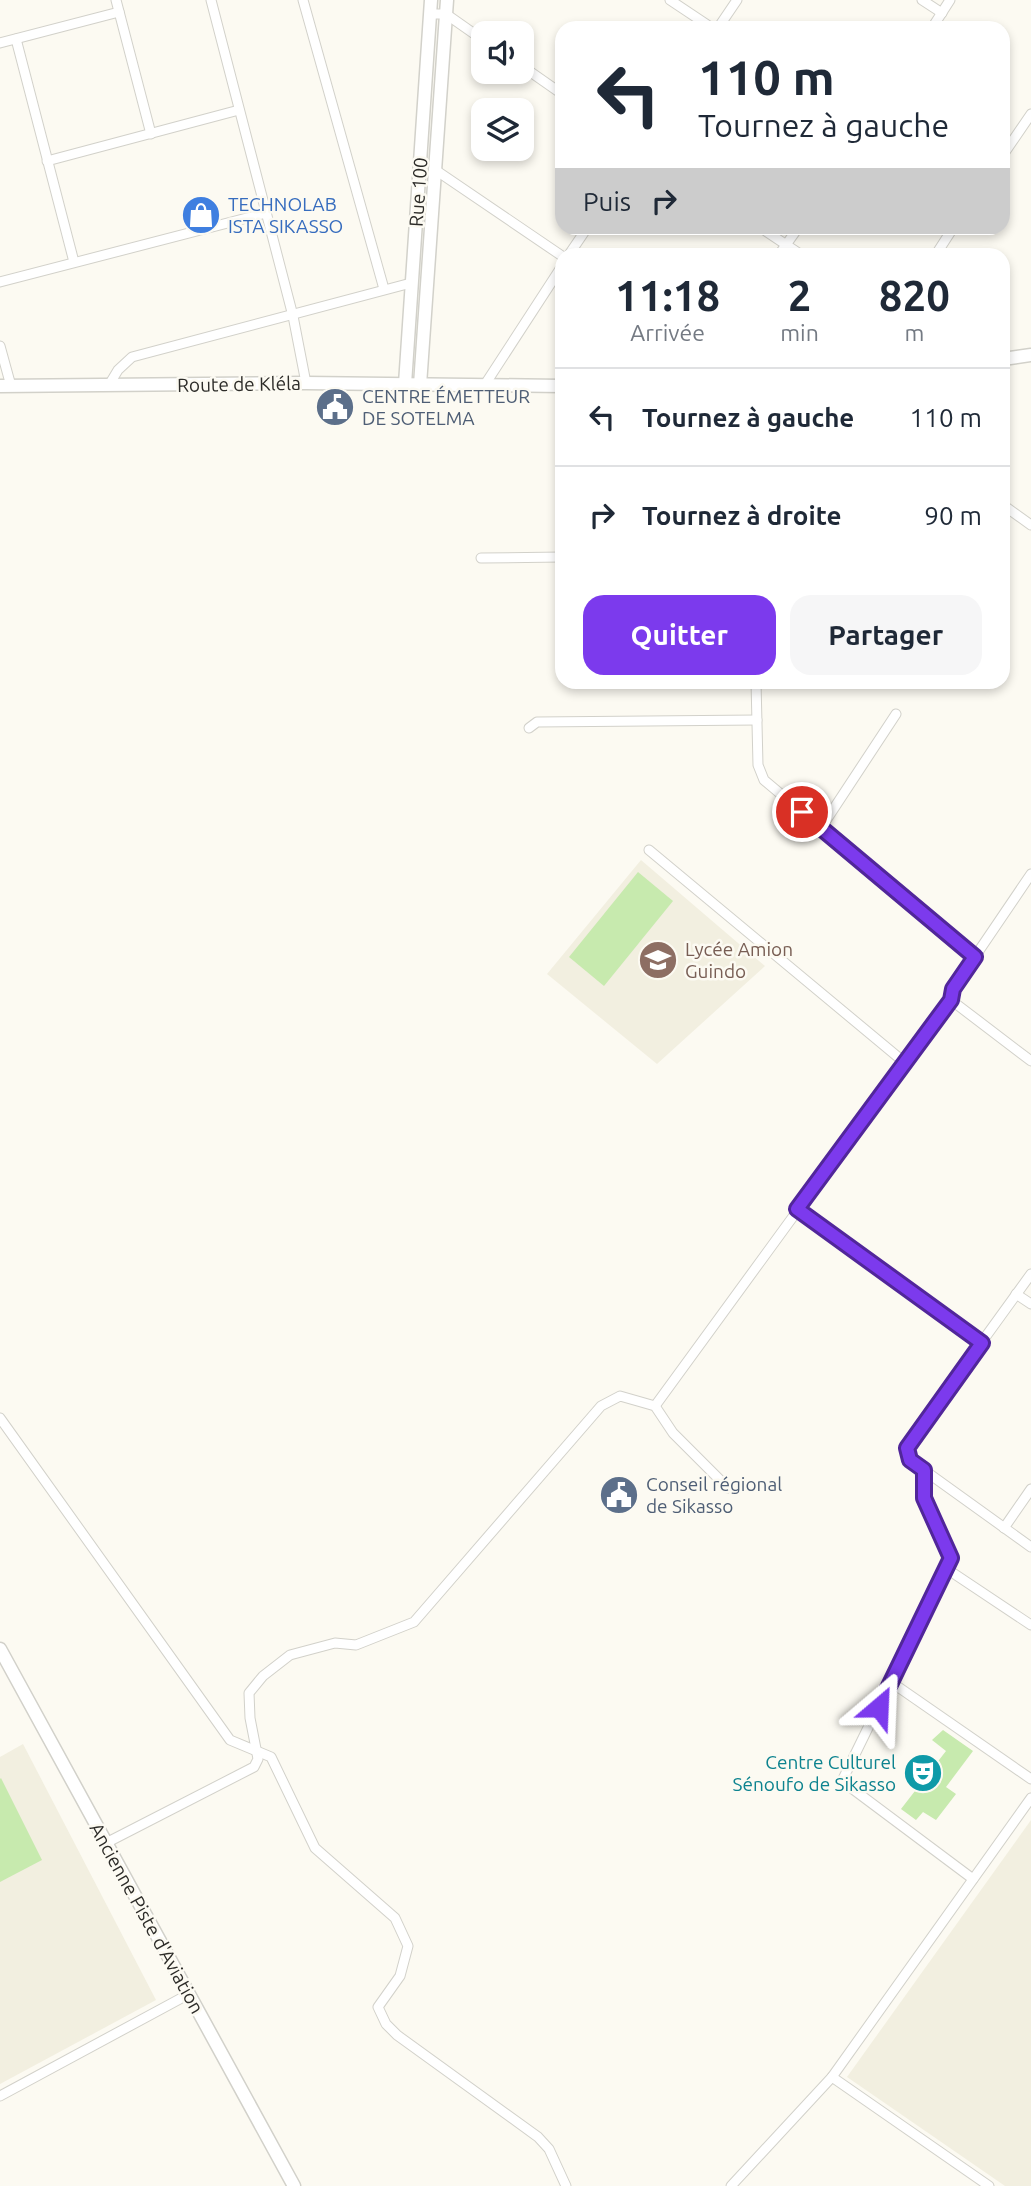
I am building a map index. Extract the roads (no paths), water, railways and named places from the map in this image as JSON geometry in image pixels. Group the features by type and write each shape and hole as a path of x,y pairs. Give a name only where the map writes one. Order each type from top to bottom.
{"street":[{"path":"116,0 152,134"},
{"path":"211,0 293,316 306,383"},
{"path":"303,0 384,289"},
{"name":"Rue 100","path":"405,384 431,0"},
{"path":"420,385 447,0"},
{"path":"670,0 702,21"},
{"path":"723,21 737,0"},
{"path":"922,0 942,13"},
{"path":"937,21 950,0"},
{"path":"0,43 119,12"},
{"path":"430,14 446,15 471,32"},
{"path":"16,39 74,262"},
{"path":"534,74 555,89"},
{"path":"47,161 239,110"},
{"path":"1010,145 1031,114"},
{"path":"434,169 555,251"},
{"path":"0,282 266,213"},
{"path":"772,235 792,248"},
{"path":"783,248 793,235"},
{"path":"484,386 555,276"},
{"path":"109,385 118,370 132,357 411,283"},
{"path":"0,346 6,386"},
{"path":"1010,358 1031,355"},
{"name":"Route de Kléla","path":"6,386 306,383 555,386"},
{"path":"1010,510 1031,525"},
{"path":"481,558 555,557"},
{"path":"756,689 760,774 975,957"},
{"path":"821,828 896,715"},
{"path":"529,728 537,722 757,720"},
{"path":"649,850 904,1062"},
{"path":"655,1406 951,1000 953,989 1031,874"},
{"path":"951,1000 1031,1060"},
{"path":"797,1209 982,1343"},
{"path":"1031,1274 908,1444 907,1456 1031,1547"},
{"path":"1016,1294 1031,1304"},
{"path":"106,1843 254,1767 258,1759 249,1693 262,1676 290,1655 335,1643 356,1645 414,1622 601,1406 620,1396 655,1406 673,1433 729,1488"},
{"path":"0,1418 230,1740 271,1757 315,1848 396,1918 408,1945 400,1976 378,2007 386,2024 397,2035 538,2137 549,2150 566,2186"},
{"path":"924,1470 924,1498 938,1532 950,1548 951,1558 842,1781 973,1879"},
{"path":"1004,1528 1031,1489"},
{"path":"947,1569 1031,1625"},
{"name":"Ancienne Piste d'Aviation","path":"0,1649 294,2186"},
{"path":"891,1682 1031,1779"},
{"path":"731,2186 832,2077 1031,1798"},
{"path":"0,2096 189,1994"},
{"path":"832,2077 989,2186"}],"place":[{"name":"TECHNOLAB ISTA SIKASSO","path":"201,215"},
{"name":"CENTRE ÉMETTEUR DE SOTELMA","path":"335,407"},
{"name":"Lycée Amion Guindo","path":"658,960"},
{"name":"Conseil régional de Sikasso","path":"619,1495"},
{"name":"Centre Culturel Sénoufo de Sikasso","path":"923,1773"}]}
